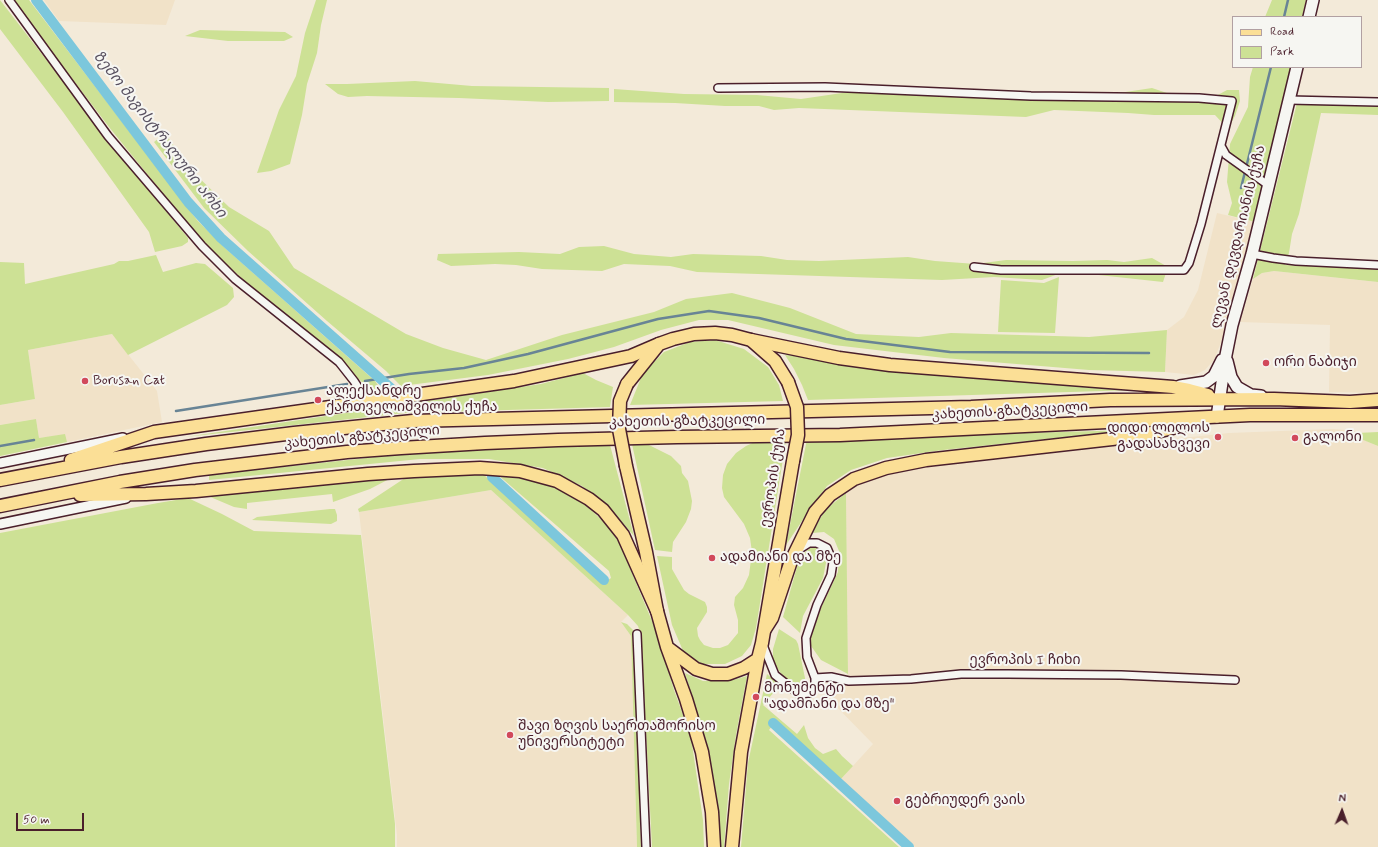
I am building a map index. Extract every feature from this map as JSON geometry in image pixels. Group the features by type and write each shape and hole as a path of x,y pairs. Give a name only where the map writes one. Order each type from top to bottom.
{"main road":[{"path":"1309,16 1313,0"},
{"name":"ლევან დევდარიანის ქუჩა","path":"1217,417 1226,354 1232,325 1252,254 1297,68"},
{"name":"ევროპის ქუჩა","path":"26,475 154,432 514,381 631,356 673,339 694,334 708,333 732,335 751,340 775,361 788,382 797,407 798,435 765,629 741,752 732,847"},
{"path":"751,340 840,358 890,365 1173,387 1220,399"},
{"path":"659,344 627,384 620,401 619,429 646,552 657,611 667,647 686,699 702,752 712,812 714,847"},
{"path":"1173,387 1206,382 1214,376 1226,354"},
{"path":"1226,354 1231,377 1237,387 1251,395 1274,399"},
{"name":"კახეთის გზატკეცილი","path":"0,480 121,457 206,444 294,433 413,421 956,408 1110,400 1274,399 1350,402 1378,400"},
{"name":"კახეთის გზატკეცილი","path":"0,506 120,482 195,470 348,452 477,443 677,437 840,435 1250,415 1378,415"},
{"path":"765,629 772,618 791,561 814,512 830,495 854,479 886,468 926,460 1152,434 1217,417"},
{"path":"47,496 146,494 256,486 368,474 414,471 480,468 520,471 557,481 589,499 603,510 623,535 657,611"},
{"path":"146,494 195,470"},
{"path":"667,647 696,669 712,674 728,674 744,668 758,659"}],"street":[{"path":"9,0 108,136 202,246 235,279 339,362 367,401"},
{"path":"718,88 826,87 1031,96 1199,98 1232,101 1197,237 1189,263 1184,270 1001,270 974,267"},
{"path":"1288,100 1378,102"},
{"path":"1220,146 1226,155 1268,186"},
{"path":"1252,254 1296,261 1378,265"},
{"path":"0,463 73,447 154,432"},
{"path":"0,524 146,494"},
{"path":"762,643 775,675 799,694 810,693 815,687 815,678 807,657 806,638 817,605 831,575 833,562 827,548 817,543 809,543 796,551"},
{"path":"637,634 646,847"},
{"name":"ევროპის I ჩიხი","path":"815,678 831,677 849,681 911,679 961,674 1008,674 1121,675 1235,680"}],"shaded area":[{"path":"44,0 175,0 166,25 59,21"},
{"path":"1217,213 1255,222 1225,332 1214,360 1205,370 1194,375 1165,372 1167,330 1184,317 1198,290"},
{"path":"1274,271 1378,282 1378,393 1329,392 1330,325 1240,322 1253,279 1262,273"},
{"path":"112,334 157,391 162,422 67,442 64,435 39,438 36,419 0,425 0,405 35,399 28,350"},
{"path":"1333,429 1356,431 1355,436 1378,446 1378,847 915,847 840,780 873,744 828,698 848,674 846,493 844,490 855,484 891,471 964,461 1229,433"},
{"name":"შავი ზღვის საერთაშორისო უნივერსიტეტი","path":"491,490 628,615 621,622 631,636 637,847 397,847 397,835 359,512"}],"green space":[{"path":"0,0 110,142 188,238 188,242 182,246 155,252 149,232 63,112 0,29"},
{"path":"12,0 29,0 197,220 225,248 375,381 382,391 374,391 364,384 259,294 216,255 194,232 109,127"},
{"path":"316,0 327,0 321,25 317,53 307,84 302,115 290,164 271,171 257,173 279,110 296,76 305,33"},
{"path":"1272,0 1306,0 1302,16 1265,16"},
{"path":"200,30 285,32 293,37 284,41 228,41 185,36"},
{"path":"1253,68 1291,68 1255,222 1228,215 1232,203 1227,182 1230,144 1248,107 1250,77"},
{"path":"415,81 472,86 609,88 609,101 548,102 459,98 348,97 338,94 325,84"},
{"path":"1152,88 1173,95 1202,96 1216,96 1227,90 1239,90 1240,101 1235,116 1228,129 1215,115 1154,115 1054,110 1026,117 799,108 774,110 759,106 614,102 614,89 684,94 757,95 801,99 842,93 949,93 1021,100 1066,101"},
{"path":"1297,103 1378,105 1378,115 1321,113 1299,214 1292,234 1289,253 1285,265 1378,269 1378,282 1274,271 1262,273 1253,279"},
{"path":"165,133 189,168 229,207 269,231 294,268 406,334 443,348 486,360 562,335 654,312 686,299 732,293 790,308 856,334 919,337 951,333 1089,337 1167,330 1165,372 1089,370 944,358 834,345 728,320 699,320 661,330 614,347 568,359 488,375 401,386 386,371 248,251 204,208 154,142"},
{"path":"604,246 634,254 671,257 693,254 761,256 787,260 819,261 908,257 935,261 976,264 1006,260 1107,260 1124,262 1152,258 1168,267 1163,282 1080,273 1061,273 1042,280 994,277 942,280 697,272 670,266 624,264 602,271 542,269 516,265 495,264 451,266 437,260 438,254 519,252 560,254 579,247"},
{"path":"156,255 163,272 196,263 205,264 233,288 234,297 227,305 128,355 112,334 28,350 35,399 0,405 0,262 24,263 25,284 114,264 119,261 128,261"},
{"path":"1059,277 1055,333 998,332 1001,280 1044,283"},
{"path":"715,340 744,349 768,367 779,385 783,401 630,405 643,373 664,352 690,342"},
{"path":"785,355 1136,386 1136,390 808,400 794,369"},
{"path":"583,373 613,387 610,407 405,413 185,437 541,384"},
{"path":"36,419 39,438 65,434 67,442 0,456 0,425"},
{"path":"1133,430 943,450 887,458 851,470 827,486 786,545 807,439"},
{"path":"1378,432 1378,446 1356,437 1357,433"},
{"path":"786,440 756,628 751,645 742,656 725,664 702,664 684,653 672,625 657,556 672,557 672,569 684,590 705,602 707,612 697,628 700,640 704,645 713,648 720,648 728,645 738,633 738,620 734,605 735,597 743,588 749,575 752,552 750,538 744,524 724,497 722,488 723,475 727,464 736,453 746,446 757,441"},
{"path":"632,444 647,444 671,456 681,466 682,473 688,481 692,501 691,509 686,522 673,542 672,552 655,550"},
{"path":"610,445 634,536 609,507 582,486 543,468 489,459 420,459 209,480 209,475 422,452 519,447"},
{"path":"497,474 521,476 548,483 567,491 606,524 619,542 657,633 674,690 691,737 703,820 704,847 652,847 641,635 638,626 628,615 491,490 359,512 358,509 405,478 433,475 484,475 604,583 611,578 609,571"},
{"path":"395,476 370,489 333,502 332,494 247,503 247,509 234,507 208,496"},
{"path":"846,493 848,674 821,660 811,646 811,637 821,608 838,572 839,551 834,539 824,532 812,533 825,510"},
{"path":"188,498 254,531 361,535 395,824 395,847 0,847 0,533"},
{"path":"335,509 337,515 337,521 331,524 252,520 257,517"},
{"path":"812,547 820,549 825,555 826,563 823,578 803,616 800,633 783,617 800,556"},
{"path":"621,622 627,624 633,630 634,637 641,847 637,847 631,636"},
{"path":"779,629 796,640 798,644 806,683 803,688 798,687 786,680 773,660 773,649"},
{"path":"685,673 703,681 733,680 747,676 729,784 724,847 721,847 713,785 704,735"},
{"path":"767,674 780,685 763,705 797,734 804,725 808,738 815,748 823,754 836,749 853,766 840,780 776,721 769,730 899,847 741,847 748,763"}],"waterway":[{"name":"ზემო მაგისტრალური არხი","path":"36,0 188,202 221,238 393,390"},
{"path":"1284,16 1288,0"},
{"path":"1241,188 1271,68"},
{"path":"365,381 409,374 464,368 528,354 658,319 709,311 759,318 846,339 950,352 1149,353"},
{"path":"176,411 347,384"},
{"path":"0,446 34,440"},
{"name":"ზემო მაგისტრალური არხი","path":"492,477 604,580"},
{"name":"ზემო მაგისტრალური არხი","path":"773,723 909,847"}],"place":[{"name":"ორი ნაბიჯი","path":"1266,363"},
{"name":"Borusan Cat","path":"85,381"},
{"name":"ალექსანდრე ქართველიშვილის ქუჩა","path":"318,400"},
{"name":"დიდი ლილოს გადასახვევი","path":"1218,437"},
{"name":"გალონი","path":"1295,438"},
{"name":"ადამიანი და მზე","path":"712,558"},
{"name":"მონუმენტი \"ადამიანი და მზე\"","path":"756,697"},
{"name":"შავი ზღვის საერთაშორისო უნივერსიტეტი","path":"510,735"},
{"name":"გებრიუდერ ვაის","path":"897,801"}]}
